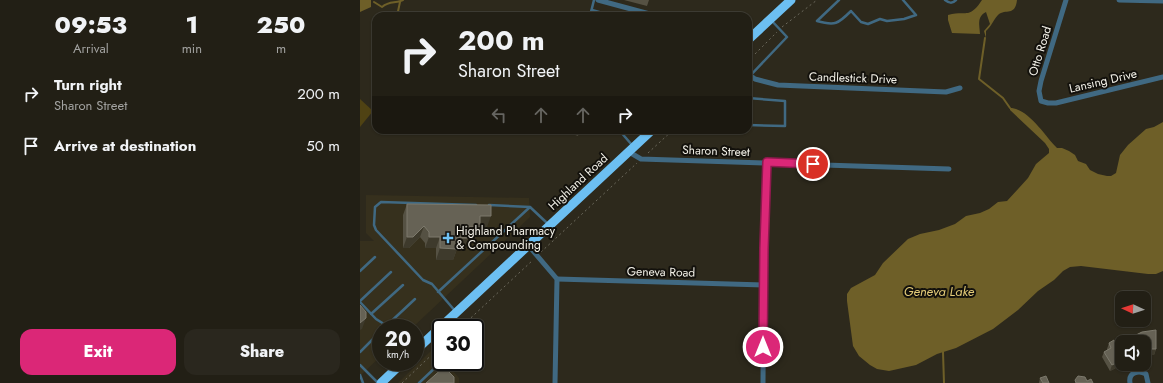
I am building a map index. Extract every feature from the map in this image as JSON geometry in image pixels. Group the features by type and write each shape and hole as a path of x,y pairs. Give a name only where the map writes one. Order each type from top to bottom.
{"highway":[{"path":"752,36 791,0"},
{"name":"Highland Road","path":"424,342 648,134"},
{"path":"384,382 394,371"}],"street":[{"path":"598,0 642,12"},
{"name":"Otto Road","path":"1048,104 1041,101 1039,91 1066,0"},
{"path":"1119,0 1163,1"},
{"name":"Candlestick Drive","path":"752,77 778,85 946,92 960,88"},
{"name":"Lansing Drive","path":"1048,104 1079,98 1163,77"},
{"name":"Sharon Street","path":"631,149 641,159 949,169"},
{"path":"763,383 767,162"},
{"path":"528,245 557,279 555,383"},
{"name":"Geneva Road","path":"557,279 764,285"},
{"path":"1130,383 1129,379 1131,374 1141,371 1146,374 1148,383"}],"lane":[{"path":"594,0 592,10 599,12"},
{"path":"839,0 817,21 828,24 840,22 851,11 861,22 868,24 880,19 887,21 916,15 903,0"},
{"path":"945,0 948,3 952,3 956,0"},
{"path":"752,73 787,37 770,19"},
{"path":"752,98 785,100 785,126 752,125"},
{"path":"622,134 631,149"},
{"path":"456,312 432,284 423,280 376,230 374,226 375,207 381,202 479,205"},
{"path":"487,205 530,207 549,226"},
{"path":"438,292 530,207"},
{"path":"360,271 375,256"},
{"path":"376,319 360,302 391,272"},
{"path":"371,314 403,285"},
{"path":"394,319 415,299"},
{"path":"360,352 372,340"},
{"path":"360,365 384,382"},
{"path":"419,383 432,371"},
{"path":"360,375 363,383"}],"path":[{"path":"470,319 669,134"},
{"path":"402,383 432,355"}],"shaded area":[{"path":"360,99 372,110 372,112 360,127"},
{"path":"366,195 529,198 530,217 422,319 372,319 372,365 360,376 360,241 374,241 366,233"},
{"path":"432,350 432,371 453,371 459,378 459,383 398,383 410,371 424,371 424,358"}],"water":[{"path":"360,0 371,0 371,7 360,12"},
{"path":"982,0 1017,0 1014,9 1001,13 996,17 986,31 986,38 984,31 990,24 986,12 980,19 980,34 952,33 948,15 970,12 978,6"},
{"name":"Geneva Lake","path":"1010,108 1017,109 1030,117 1057,148 1062,148 1069,151 1075,155 1078,161 1086,164 1090,170 1107,176 1111,176 1116,173 1120,155 1128,145 1146,129 1163,122 1163,271 1156,274 1148,274 1081,266 1070,267 1038,291 1018,310 993,329 956,348 937,354 916,365 889,371 877,369 859,356 853,346 847,294 851,288 875,275 883,263 908,239 955,224 966,216 980,213 989,209 998,202 1007,201 1028,178 1036,164 1049,153 1049,149 1045,143 1010,110"}],"building":[{"name":"Highland Pharmacy & Compounding","path":"407,204 491,205 491,216 480,216 480,227 468,227 468,238 457,238 457,249 440,248 440,237 429,237 429,232 424,226 413,237 407,237"},
{"path":"360,305 366,312 366,318 360,323"},
{"path":"1156,330 1156,349 1151,349 1151,335 1136,335 1142,332"},
{"path":"1114,340 1115,364 1112,365 1104,352 1111,348 1109,343"},
{"path":"440,371 448,371 454,377 454,383 426,383"},
{"path":"1046,376 1049,383 1043,383 1040,378"},
{"path":"1078,376 1085,377 1087,381 1091,379 1093,383 1076,383 1075,380"}],"waterway":[{"path":"374,2 382,7 390,3 403,0"},
{"path":"398,12 400,2"},
{"path":"985,38 979,79 1003,98 1010,108"},
{"path":"943,352 944,383"}],"place":[{"name":"Highland Pharmacy & Compounding","path":"448,238"}],"route":[{"path":"763,347 767,162 813,164"}]}
